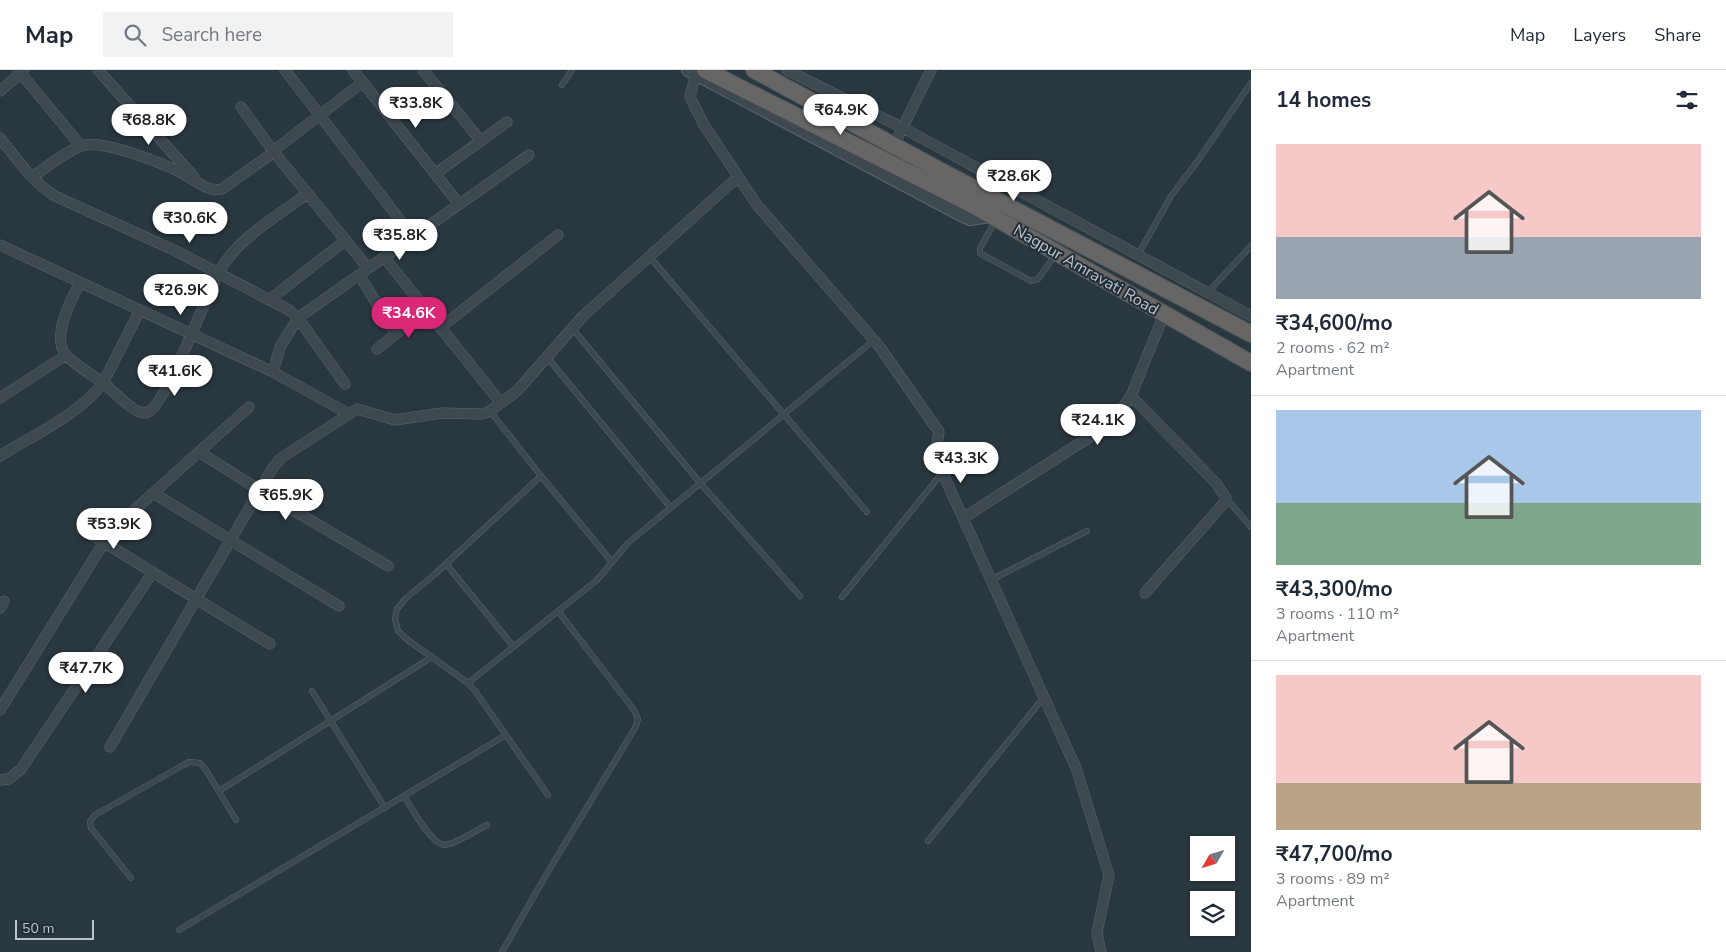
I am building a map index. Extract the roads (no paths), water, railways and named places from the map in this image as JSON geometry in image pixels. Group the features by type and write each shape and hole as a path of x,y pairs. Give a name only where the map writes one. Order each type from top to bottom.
{"highway":[{"name":"Nagpur Amravati Road","path":"754,70 1251,334"},
{"name":"Nagpur Amravati Road","path":"697,71 994,217 1251,363"}],"street":[{"path":"98,70 202,185"},
{"path":"285,70 413,237"},
{"path":"353,70 459,204"},
{"path":"423,70 481,141"},
{"path":"787,70 799,73 903,128 1251,316"},
{"path":"894,145 931,70"},
{"path":"0,91 21,71 81,146"},
{"path":"697,71 690,97 704,125 756,205 874,340 939,432 935,456 1076,768 1109,875 1097,933 1101,952"},
{"path":"32,177 58,158 81,146 89,145 125,151 174,169 202,185 216,190 222,189 363,82"},
{"path":"241,107 273,151 368,268"},
{"path":"435,174 507,122"},
{"path":"0,138 43,189 176,251 289,310 298,318 344,384"},
{"path":"273,372 280,347 298,318 529,155"},
{"path":"110,747 281,458 361,408 395,420 442,413 483,414 490,411 516,391 583,316 738,177"},
{"path":"80,283 70,301 62,328 62,346 66,355 130,406 139,412 149,412 159,400 192,335 218,273 243,242 308,194"},
{"path":"440,328 558,236"},
{"path":"269,300 346,240"},
{"path":"0,245 273,372 349,414"},
{"path":"384,258 501,403"},
{"path":"359,275 396,334"},
{"path":"0,456 87,401 103,383 140,310"},
{"path":"377,348 426,310"},
{"path":"963,518 1096,433 1116,416 1131,396 1164,314"},
{"path":"0,398 66,355"},
{"path":"1131,396 1216,483 1226,498 1224,503 1145,594"},
{"path":"0,710 111,531 249,407"},
{"path":"199,452 388,566"},
{"path":"153,493 339,606"},
{"path":"82,529 270,644"},
{"path":"0,780 9,779 21,770 153,572"}],"lane":[{"path":"562,85 572,70"},
{"path":"1138,254 1171,196 1197,162 1251,83"},
{"path":"994,217 980,248 980,252 983,255 1032,282 1038,278 1056,253"},
{"path":"1208,292 1251,246"},
{"path":"649,256 867,512"},
{"path":"572,328 701,484 800,596"},
{"path":"468,683 597,580 628,543 874,340"},
{"path":"547,357 671,508"},
{"path":"490,411 612,562"},
{"path":"842,597 942,473"},
{"path":"541,476 446,564 406,598 397,609 395,619 398,631 409,641 468,683 476,691 548,795"},
{"path":"1226,498 1251,528"},
{"path":"991,580 1087,530"},
{"path":"446,564 512,646"},
{"path":"502,952 638,720 634,710 558,611"},
{"path":"219,792 432,657"},
{"path":"312,690 384,808"},
{"path":"928,841 1044,696"},
{"path":"179,930 506,736"},
{"path":"131,878 91,828 90,821 94,815 189,762 200,763 236,820"},
{"path":"404,796 431,836 443,845 487,825"}]}
